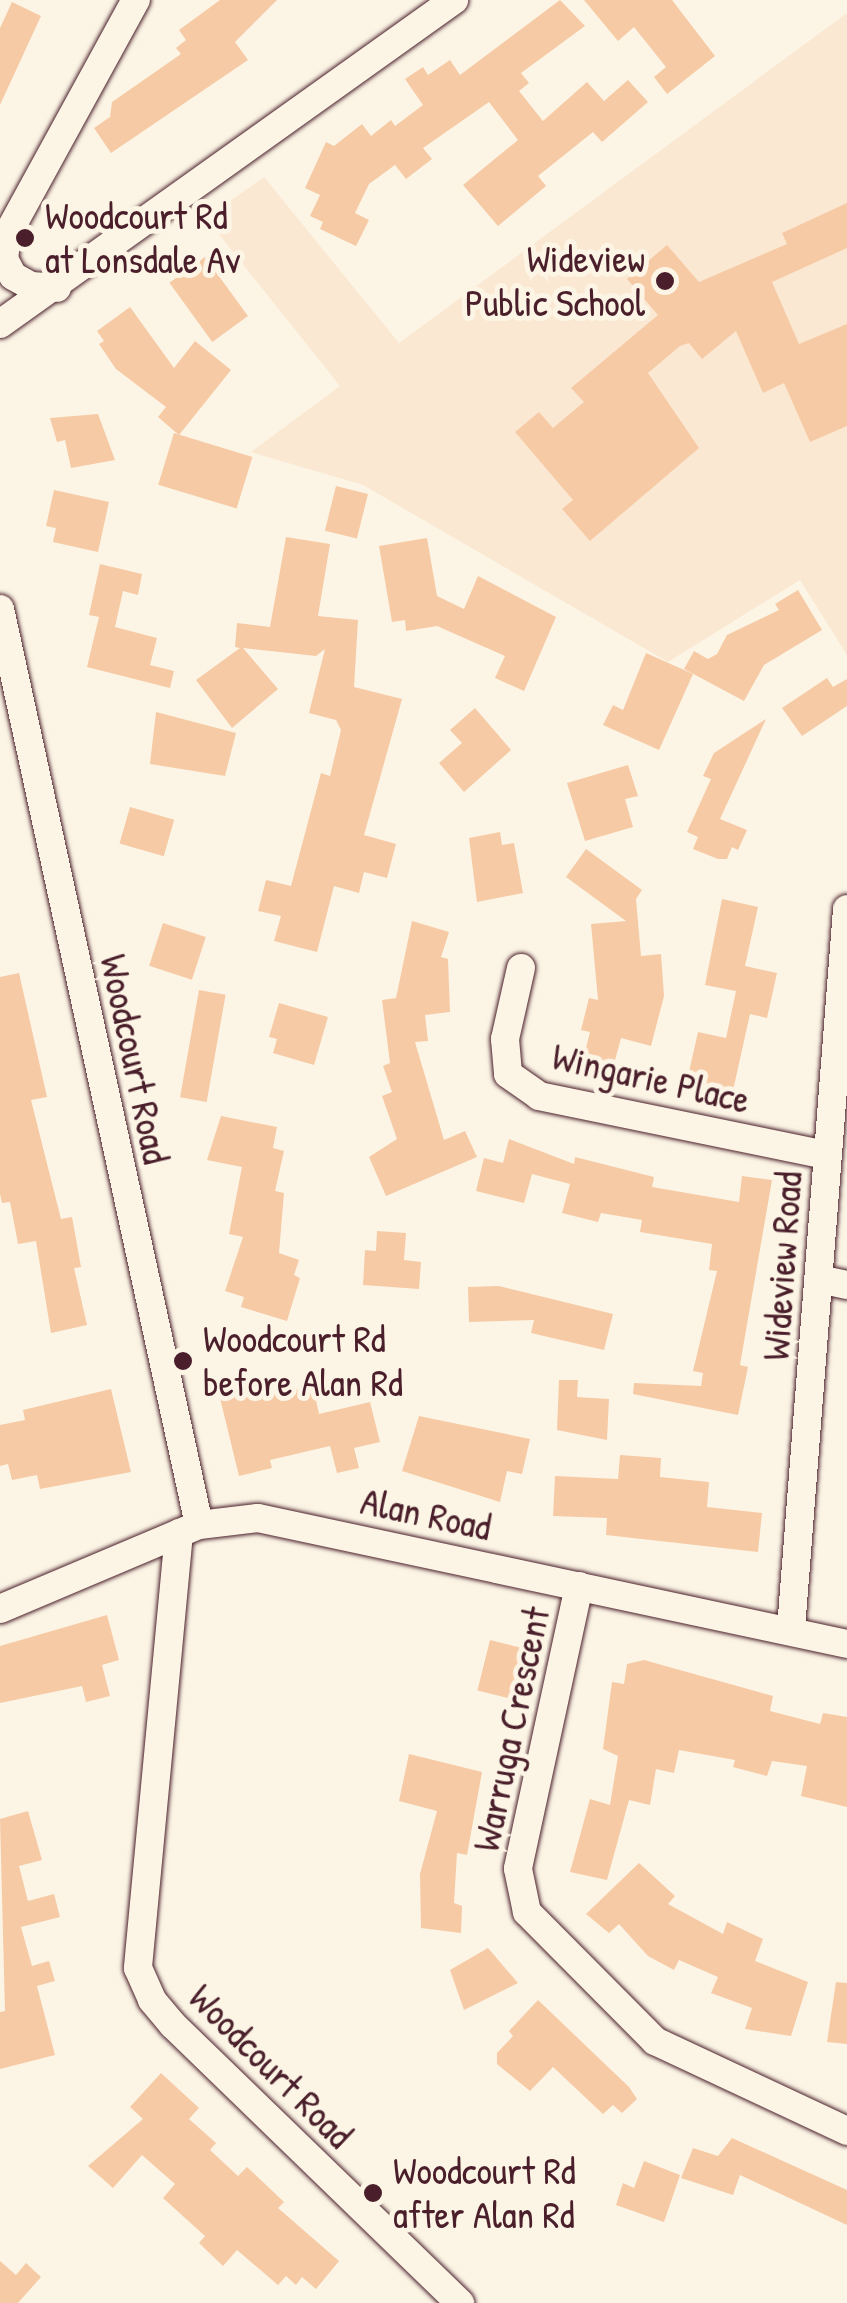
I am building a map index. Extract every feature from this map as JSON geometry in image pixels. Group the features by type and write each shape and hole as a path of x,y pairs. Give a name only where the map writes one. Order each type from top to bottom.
{"street":[{"path":"58,288 30,286 13,276 4,259 4,242 136,0"},
{"path":"0,324 58,288 454,0"},
{"name":"Woodcourt Road","path":"0,609 189,1529 138,1968 152,2000 173,2025 460,2303"},
{"name":"Wideview Road","path":"791,1629 833,1282 828,1155 847,909"},
{"name":"Wingarie Place","path":"521,968 505,1039 508,1074 539,1096 828,1155"},
{"name":"Alan Road","path":"0,1609 189,1529 258,1518 847,1644"},
{"name":"Warruga Crescent","path":"579,1586 518,1869 527,1912 655,2041 847,2131"}],"shaded area":[{"name":"Wideview Public School","path":"847,13 847,655 800,580 668,662 363,485 251,452 340,386 206,218 264,177 399,343"}],"building":[{"path":"220,0 277,0 235,42 248,60 111,153 94,128 110,117 112,102 181,54 176,48 186,40 179,30"},
{"path":"560,0 585,26 521,73 529,83 519,91 543,121 587,82 604,101 628,80 648,102 602,142 593,132 538,176 546,186 498,226 463,185 518,140 489,102 423,148 432,159 406,179 395,165 369,184 355,213 369,220 356,246 320,229 323,222 310,216 320,195 305,188 326,142 334,146 362,124 371,136 391,120 395,126 423,105 405,79 423,67 428,75 450,60 460,75"},
{"path":"584,0 672,0 715,56 667,94 654,77 666,67 634,27 618,41"},
{"path":"12,2 41,16 0,105 0,28"},
{"path":"847,203 847,248 772,282 799,344 847,324 847,426 810,442 784,383 763,393 736,331 702,359 689,343 680,346 648,373 699,448 590,541 562,509 573,500 515,432 539,412 553,428 584,402 571,388 658,315 627,279 667,245 699,282 787,244 782,233"},
{"path":"205,257 248,316 212,342 169,283"},
{"path":"130,307 174,368 195,341 231,370 179,435 158,417 166,407 116,369 99,344 104,341 97,331"},
{"path":"98,414 115,460 71,468 65,440 57,442 50,418"},
{"path":"174,433 252,457 237,509 158,485"},
{"path":"336,486 368,494 357,539 325,531"},
{"path":"54,490 109,502 98,552 53,542 56,528 46,526"},
{"path":"286,537 330,544 318,616 358,620 354,687 402,699 364,835 396,844 387,878 364,872 359,893 334,886 317,952 274,941 281,916 258,911 266,880 291,886 321,773 330,776 341,730 336,720 309,713 325,649 316,656 243,648 278,689 232,728 196,680 240,648 235,647 237,623 270,627"},
{"path":"427,538 437,596 464,609 478,576 556,617 524,691 495,678 505,656 437,626 406,631 405,620 392,622 379,546"},
{"path":"100,564 142,574 138,595 123,591 115,627 157,638 150,665 174,671 170,688 87,667 99,617 89,615"},
{"path":"798,590 822,630 764,665 744,701 684,669 694,651 708,659 717,654 727,635 779,610 775,604"},
{"path":"646,653 693,674 659,750 603,725 613,705 623,710"},
{"path":"827,678 833,687 847,679 847,706 802,736 782,708"},
{"path":"475,708 511,750 464,792 439,763 462,743 450,730"},
{"path":"156,712 236,733 225,776 150,764"},
{"path":"766,719 720,819 747,830 738,850 732,847 727,859 718,859 693,849 698,837 687,832 711,779 703,776 714,753"},
{"path":"628,765 638,796 625,799 633,827 585,841 567,783"},
{"path":"130,807 174,820 164,856 120,844"},
{"path":"500,832 502,845 514,843 523,893 477,902 469,838"},
{"path":"586,849 642,890 636,899 641,956 661,954 664,996 651,1046 621,1038 614,1064 584,1056 590,1032 581,1030 589,998 598,1000 591,924 626,921 566,877"},
{"path":"722,899 758,907 745,966 777,973 767,1018 750,1014 732,1095 686,1085 698,1032 726,1038 736,991 705,985"},
{"path":"412,921 449,932 441,957 448,959 450,1012 425,1015 428,1041 415,1042 444,1140 465,1131 477,1157 386,1196 369,1157 397,1139 382,1096 392,1092 383,1066 390,1063 382,1000 396,998"},
{"path":"163,923 206,937 192,980 149,966"},
{"path":"19,973 47,1097 31,1100 61,1219 72,1217 81,1267 74,1268 87,1325 51,1333 36,1241 18,1244 10,1202 2,1203 0,1194 0,977"},
{"path":"199,990 226,995 207,1102 180,1097"},
{"path":"279,1003 328,1017 314,1065 273,1053 277,1039 269,1037"},
{"path":"221,1116 277,1127 273,1148 284,1151 275,1191 284,1193 279,1253 299,1260 294,1275 300,1278 287,1321 241,1307 244,1297 225,1291 243,1237 229,1234 242,1167 207,1160"},
{"path":"509,1139 574,1164 575,1157 654,1177 652,1187 739,1202 742,1176 772,1180 740,1365 748,1367 738,1415 633,1394 634,1383 701,1386 703,1373 693,1371 717,1271 709,1270 712,1244 640,1232 642,1220 601,1213 598,1222 562,1213 570,1184 532,1174 524,1203 476,1191 484,1158 503,1163"},
{"path":"377,1231 406,1233 404,1260 421,1262 419,1289 363,1285 365,1250 376,1251"},
{"path":"499,1286 613,1314 604,1350 531,1333 534,1320 469,1322 468,1287"},
{"path":"559,1380 578,1380 577,1397 609,1399 607,1440 557,1430"},
{"path":"252,1386 255,1399 313,1386 319,1414 370,1402 380,1442 354,1448 359,1468 337,1473 330,1446 270,1460 272,1468 239,1476 219,1394"},
{"path":"111,1389 131,1472 40,1489 37,1475 12,1480 8,1464 0,1466 0,1425 25,1420 23,1410"},
{"path":"419,1416 530,1439 522,1474 507,1471 500,1502 402,1471"},
{"path":"620,1455 661,1458 660,1477 709,1482 707,1507 762,1513 758,1552 606,1535 607,1518 553,1516 555,1476 618,1479"},
{"path":"107,1615 119,1660 102,1665 110,1696 86,1702 82,1686 0,1703 0,1646"},
{"path":"490,1640 523,1648 510,1699 477,1690"},
{"path":"644,1660 773,1696 770,1711 820,1724 823,1713 847,1717 847,1807 801,1796 807,1766 772,1761 767,1776 733,1767 735,1760 679,1750 674,1773 656,1769 650,1805 629,1800 607,1880 570,1872 590,1799 610,1805 618,1756 603,1749 612,1682 624,1684 627,1664"},
{"path":"409,1754 482,1772 467,1855 457,1853 454,1903 462,1906 461,1933 421,1928 420,1874 437,1811 399,1801"},
{"path":"28,1811 42,1860 19,1866 28,1901 54,1894 60,1917 21,1927 32,1966 49,1961 55,1981 37,1986 55,2055 0,2069 0,2012 5,2011 0,1819"},
{"path":"639,1863 675,1896 668,1904 723,1934 727,1922 763,1939 755,1961 808,1982 791,2036 745,2029 752,2008 711,1993 718,1977 679,1960 674,1970 648,1956 619,1924 609,1933 586,1914"},
{"path":"488,1948 518,1983 464,2010 450,1970"},
{"path":"836,1982 847,1983 847,2044 827,2042"},
{"path":"538,2000 629,2087 637,2099 622,2113 613,2105 603,2114 553,2067 530,2091 497,2064 497,2053 513,2036 509,2031"},
{"path":"161,2073 199,2108 189,2119 216,2143 210,2150 238,2176 247,2167 284,2202 278,2208 339,2261 316,2289 302,2277 296,2285 286,2276 278,2285 237,2250 223,2266 199,2243 205,2236 163,2198 175,2184 142,2155 113,2188 88,2166 143,2119 130,2107"},
{"path":"732,2138 847,2190 847,2225 740,2175 733,2195 681,2178 693,2148 718,2156"},
{"path":"644,2161 680,2175 664,2222 616,2205 623,2183 634,2188"},
{"path":"0,2261 16,2275 26,2263 41,2277 18,2303 0,2303"}],"place":[{"name":"Woodcourt Rd at Lonsdale Av","path":"25,238"},
{"name":"Wideview Public School","path":"665,281"},
{"name":"Woodcourt Rd before Alan Rd","path":"183,1361"},
{"name":"Woodcourt Rd after Alan Rd","path":"373,2193"}]}
